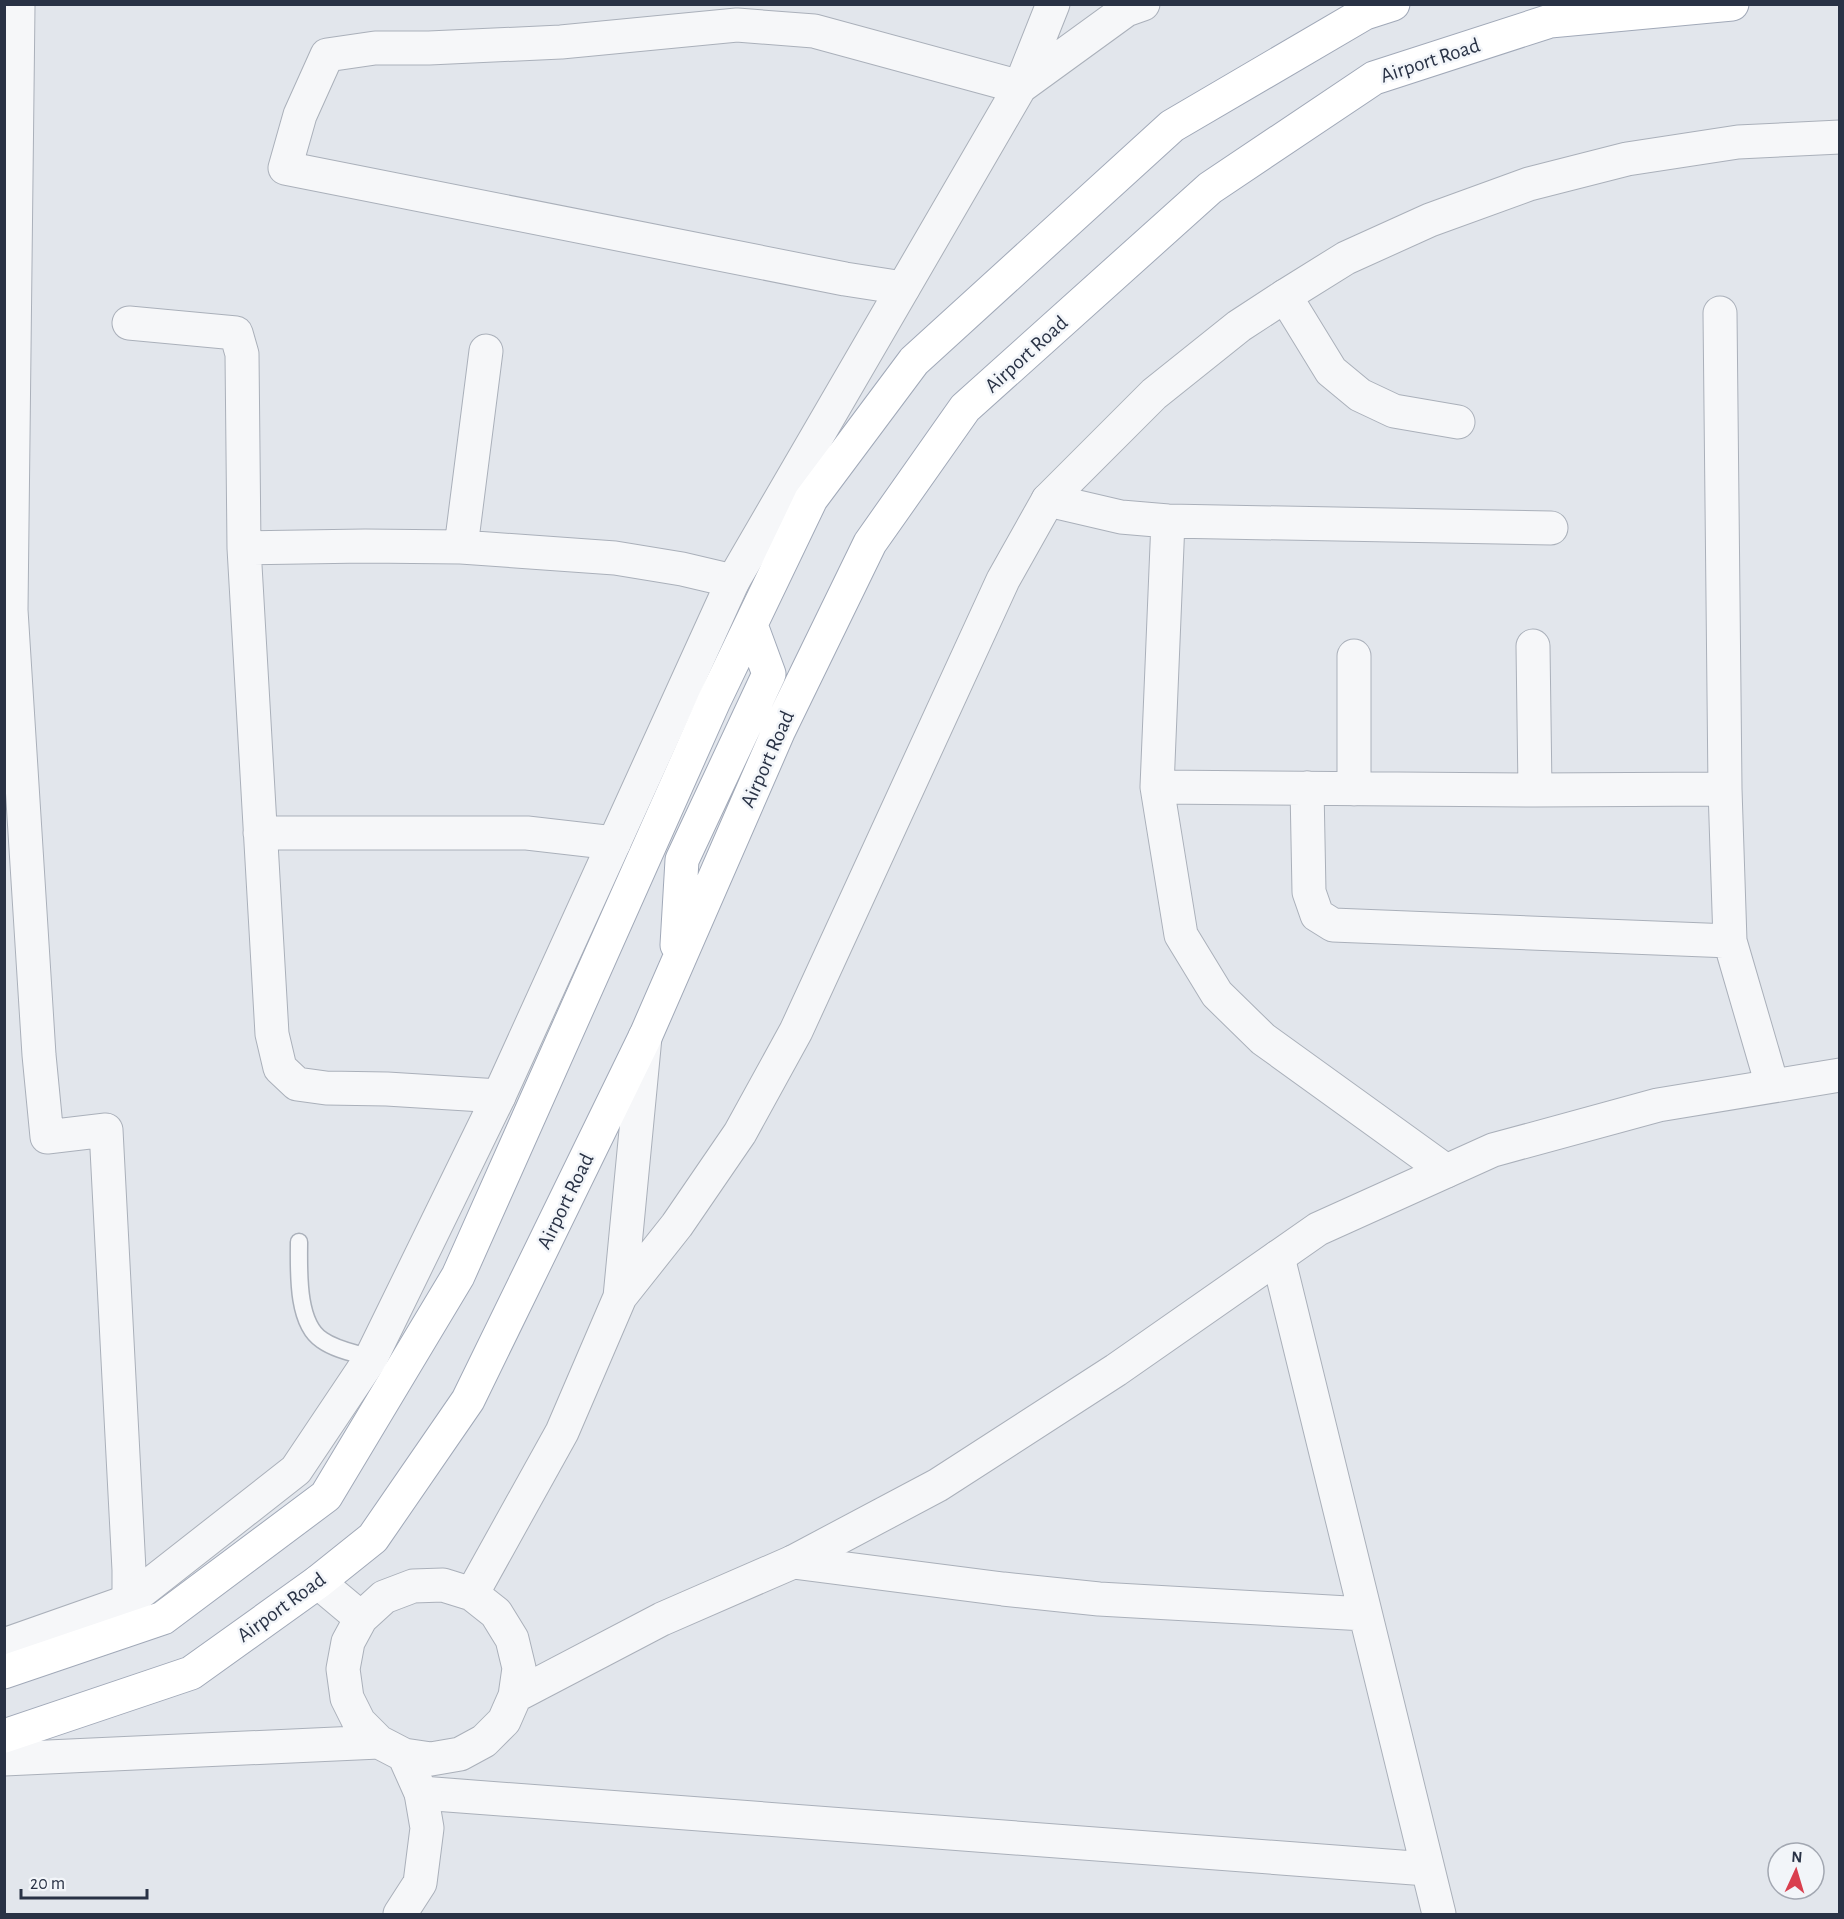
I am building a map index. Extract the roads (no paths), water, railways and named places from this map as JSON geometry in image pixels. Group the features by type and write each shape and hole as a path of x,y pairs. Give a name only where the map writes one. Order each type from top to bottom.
{"main road":[{"path":"4,1672 163,1618 326,1496 458,1276 705,722 811,499 914,361 1172,126 1365,13 1393,4"},
{"name":"Airport Road","path":"4,1736 191,1673 318,1582 373,1538 468,1400 646,1035 779,730 870,543 965,408 1210,188 1374,78 1550,21 1732,4"},
{"path":"676,966 682,860 769,674 751,625"}],"street":[{"path":"4,1645 129,1601 296,1470 371,1358 499,1096 733,581 1020,87 1053,4"},
{"path":"1020,87 1126,10 1143,4"},
{"path":"4,6 18,6 11,610 39,1055 47,1137 106,1130 129,1601"},
{"path":"903,288 844,279 285,168 300,115 327,55 375,48 561,42 737,25 814,32 1020,87"},
{"path":"472,1594 562,1432 620,1297 677,1225 740,1133 796,1031 1003,580 1048,500 1154,394 1239,326 1357,253 1430,220 1529,184 1627,159 1738,142 1839,137"},
{"path":"1285,296 1331,371 1360,395 1394,411 1458,422"},
{"path":"1720,313 1725,789 1730,941 1772,1085"},
{"path":"129,323 236,333 242,354 244,548 272,1034 280,1068 297,1084 326,1088 387,1089 499,1096"},
{"path":"461,548 486,351"},
{"path":"1048,500 1121,517 1168,521 1551,528"},
{"path":"1168,521 1157,787 1181,935 1217,994 1263,1039 1446,1171"},
{"path":"244,548 364,546 461,548 615,558 682,569 733,581"},
{"path":"1533,646 1535,790"},
{"path":"1354,656 1354,789"},
{"path":"1157,787 1725,789"},
{"path":"1307,788 1309,892 1317,915 1333,925 1730,941"},
{"path":"260,833 527,833 614,843"},
{"path":"620,1297 646,1035"},
{"path":"515,1696 662,1619 793,1563 938,1485 1116,1370 1318,1229 1493,1150 1658,1105 1839,1075"},
{"path":"1278,1257 1438,1914"},
{"path":"793,1563 1099,1599 1365,1614"},
{"path":"318,1582 361,1617"},
{"path":"4,1759 392,1749 432,1759 460,1754 484,1741 504,1721 515,1696 519,1668 512,1639 496,1613 472,1594 443,1585 413,1586 384,1598 361,1617 348,1642 343,1669 347,1698 359,1722 392,1749 421,1793 427,1828 420,1883 400,1914"},
{"path":"421,1793 1427,1869"}],"lane":[{"path":"299,1242 301,1297 313,1330 321,1340 371,1358"}]}
